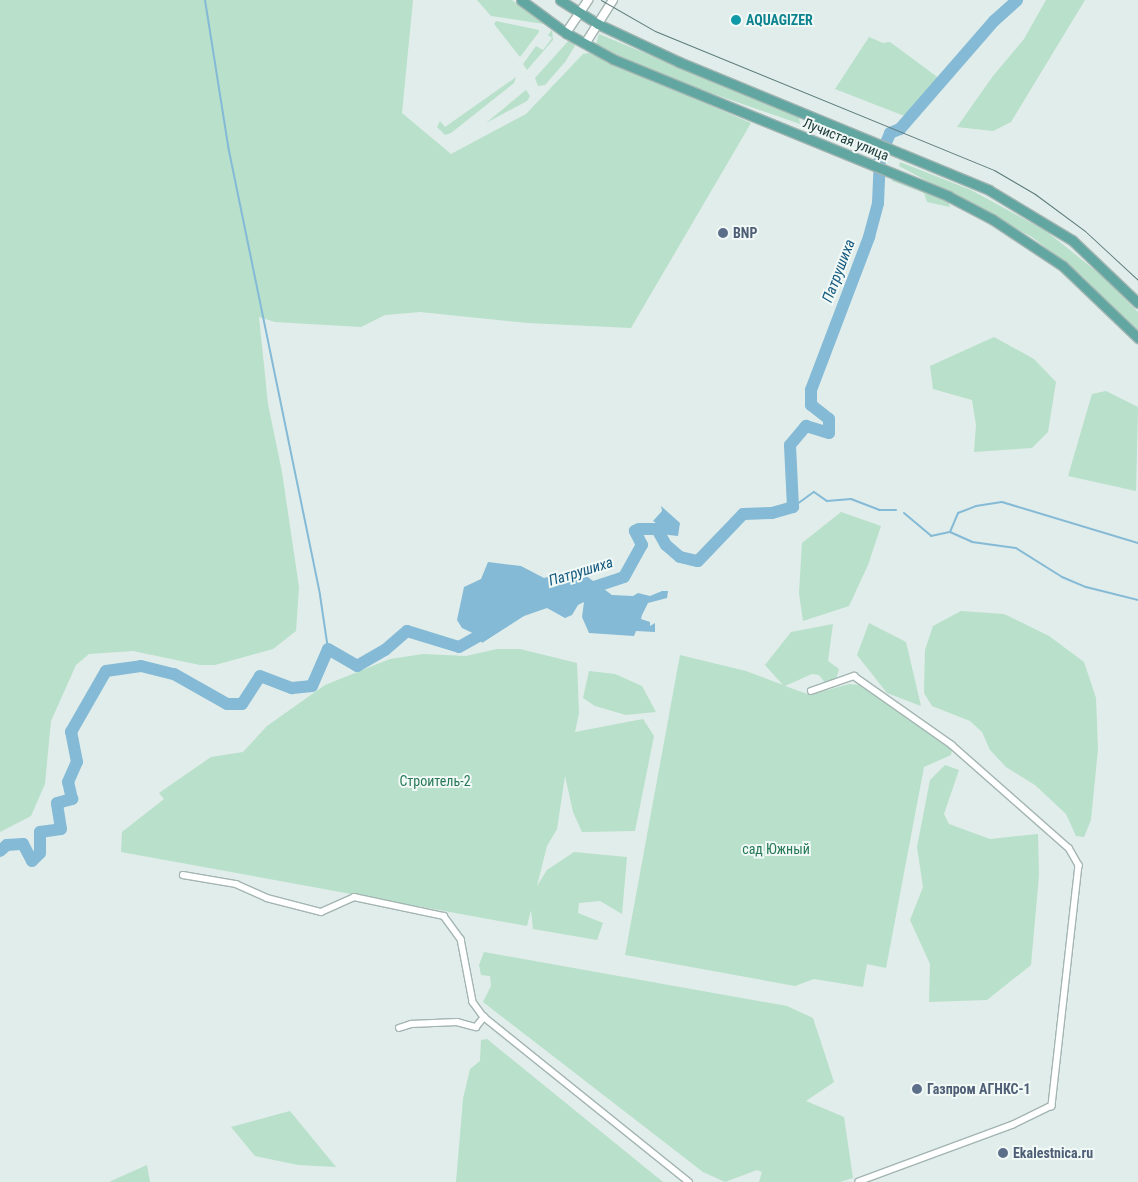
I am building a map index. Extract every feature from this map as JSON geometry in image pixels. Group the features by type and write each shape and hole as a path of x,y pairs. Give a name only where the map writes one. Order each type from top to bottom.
{"main road":[{"name":"Лучистая улица","path":"521,0 566,33 621,62 904,178 992,219 1045,252 1096,294 1138,338"},
{"name":"Лучистая улица","path":"560,0 598,24 728,83 968,179 1049,225 1092,257 1138,303"}],"street":[{"path":"566,33 588,0"},
{"path":"585,44 613,0"},
{"path":"811,691 854,676 952,745 1069,848 1079,865 1052,1106 1035,1116 859,1182"},
{"path":"183,875 236,884 267,898 321,912 354,897 444,916 461,939 473,1002 484,1018 689,1182"},
{"path":"399,1028 411,1024 457,1022 476,1027 484,1018"}],"green space":[{"path":"0,0 413,0 402,113 451,154 526,114 583,54 589,53 751,123 631,328 528,323 420,312 385,315 361,327 275,322 259,317 268,404 282,472 299,587 296,631 273,649 215,665 200,665 133,651 89,654 76,665 51,721 45,784 31,816 0,832"},
{"path":"477,0 512,0 544,24 491,16"},
{"path":"1046,0 1085,0 1011,122 993,131 957,127 993,76 1024,39"},
{"path":"496,21 539,30 539,32 520,57 494,24"},
{"path":"552,30 553,40 527,70 523,64 536,46 543,50 552,38 548,35"},
{"path":"599,34 799,117 800,124 705,91 616,55 596,45"},
{"path":"869,37 883,43 890,42 940,79 907,117 835,89"},
{"path":"570,39 575,46 565,62 545,85 538,86 535,78"},
{"path":"516,77 514,83 451,133 445,135 437,127 440,121 445,127"},
{"path":"526,90 530,96 527,101 486,123"},
{"path":"900,162 971,190 1046,231 1101,275 1138,312 1138,332 1081,275 1032,237 899,166"},
{"path":"893,178 948,201 950,207 927,202 924,193 892,181"},
{"path":"994,337 1034,359 1056,382 1048,432 1032,448 974,452 976,425 972,400 933,389 930,366"},
{"path":"1106,391 1138,407 1136,491 1068,476 1092,394"},
{"path":"841,512 881,526 868,565 849,606 803,621 799,593 802,543"},
{"path":"961,611 1004,614 1049,636 1084,662 1096,698 1098,749 1091,820 1084,837 1076,836 1066,814 1035,785 1006,767 990,750 982,732 970,721 932,706 924,693 925,650 933,626"},
{"path":"869,623 906,642 921,706 887,693 857,655"},
{"name":"сад Южный","path":"833,624 828,661 839,669 835,682 826,684 819,675 812,674 785,686 810,695 849,684 859,685 952,750 951,755 924,767 886,968 867,964 863,987 814,979 795,986 625,955 680,655 746,671 783,685 765,665 791,632"},
{"name":"Строитель-2","path":"497,649 520,649 577,663 579,713 575,732 643,719 654,736 635,831 582,832 573,812 565,776 557,829 547,846 537,886 547,870 574,852 627,857 622,914 600,901 579,903 578,913 603,923 597,940 533,929 531,910 527,926 121,852 122,832 164,799 159,793 211,757 243,752 267,726 325,685 390,659 423,654 466,656"},
{"path":"589,671 615,674 642,686 656,712 626,715 595,706 583,698"},
{"path":"945,765 959,770 944,814 949,824 990,839 1038,834 1039,875 1031,965 987,1000 929,1002 930,964 910,920 923,887 917,847 930,780"},
{"path":"484,952 787,1006 813,1018 834,1082 806,1101 844,1117 853,1178 840,1182 759,1182 762,1172 757,1170 725,1182 703,1172 483,1002 491,986 490,976 481,975 479,965"},
{"path":"487,1039 663,1182 456,1182 463,1099 470,1069 480,1061 481,1040"},
{"path":"290,1111 336,1167 298,1165 255,1156 231,1127"},
{"path":"147,1165 150,1182 110,1182 111,1181"}],"water":[{"path":"661,506 680,523 678,536 660,534 660,540 651,529 647,530 656,523 653,521 662,511"},
{"path":"488,562 521,566 544,578 577,569 612,595 633,596 638,593 650,596 662,591 668,591 667,598 648,603 642,615 641,619 650,622 650,626 655,623 655,632 636,631 634,636 589,633 582,617 584,602 578,605 572,615 565,618 547,608 524,616 482,643 479,636 462,628 457,620 464,587 481,579"}],"waterway":[{"path":"205,0 228,146 320,595 328,649"},
{"name":"Патрушиха","path":"582,591 624,577 642,545 635,531 639,529 657,529 666,545 680,557 698,561 743,514 772,513 793,507 790,445 806,426 829,433 829,419 811,405 811,390 869,237 878,203 880,157 890,133 900,129 994,21 1017,0"},
{"path":"793,507 814,492 827,501 851,499 879,510 896,510"},
{"path":"904,513 931,536 950,532 958,513 976,506 1002,502 1138,543"},
{"path":"950,532 972,542 1016,548 1062,577 1086,587 1138,600"},
{"name":"Патрушиха","path":"0,851 7,845 23,844 32,861 40,853 40,832 61,829 57,803 72,799 68,782 77,762 71,732 106,671 141,666 174,674 227,704 242,704 260,676 292,688 312,686 328,649 357,666 385,650 407,631 459,647 479,636 487,623"}],"tram line":[{"path":"601,0 655,31 994,170 1035,194 1085,231 1138,280"}],"place":[{"name":"AQUAGIZER","path":"736,20"},
{"name":"BNP","path":"723,233"},
{"name":"Газпром АГНКС-1","path":"917,1089"},
{"name":"Ekalestnica.ru","path":"1003,1153"}]}
